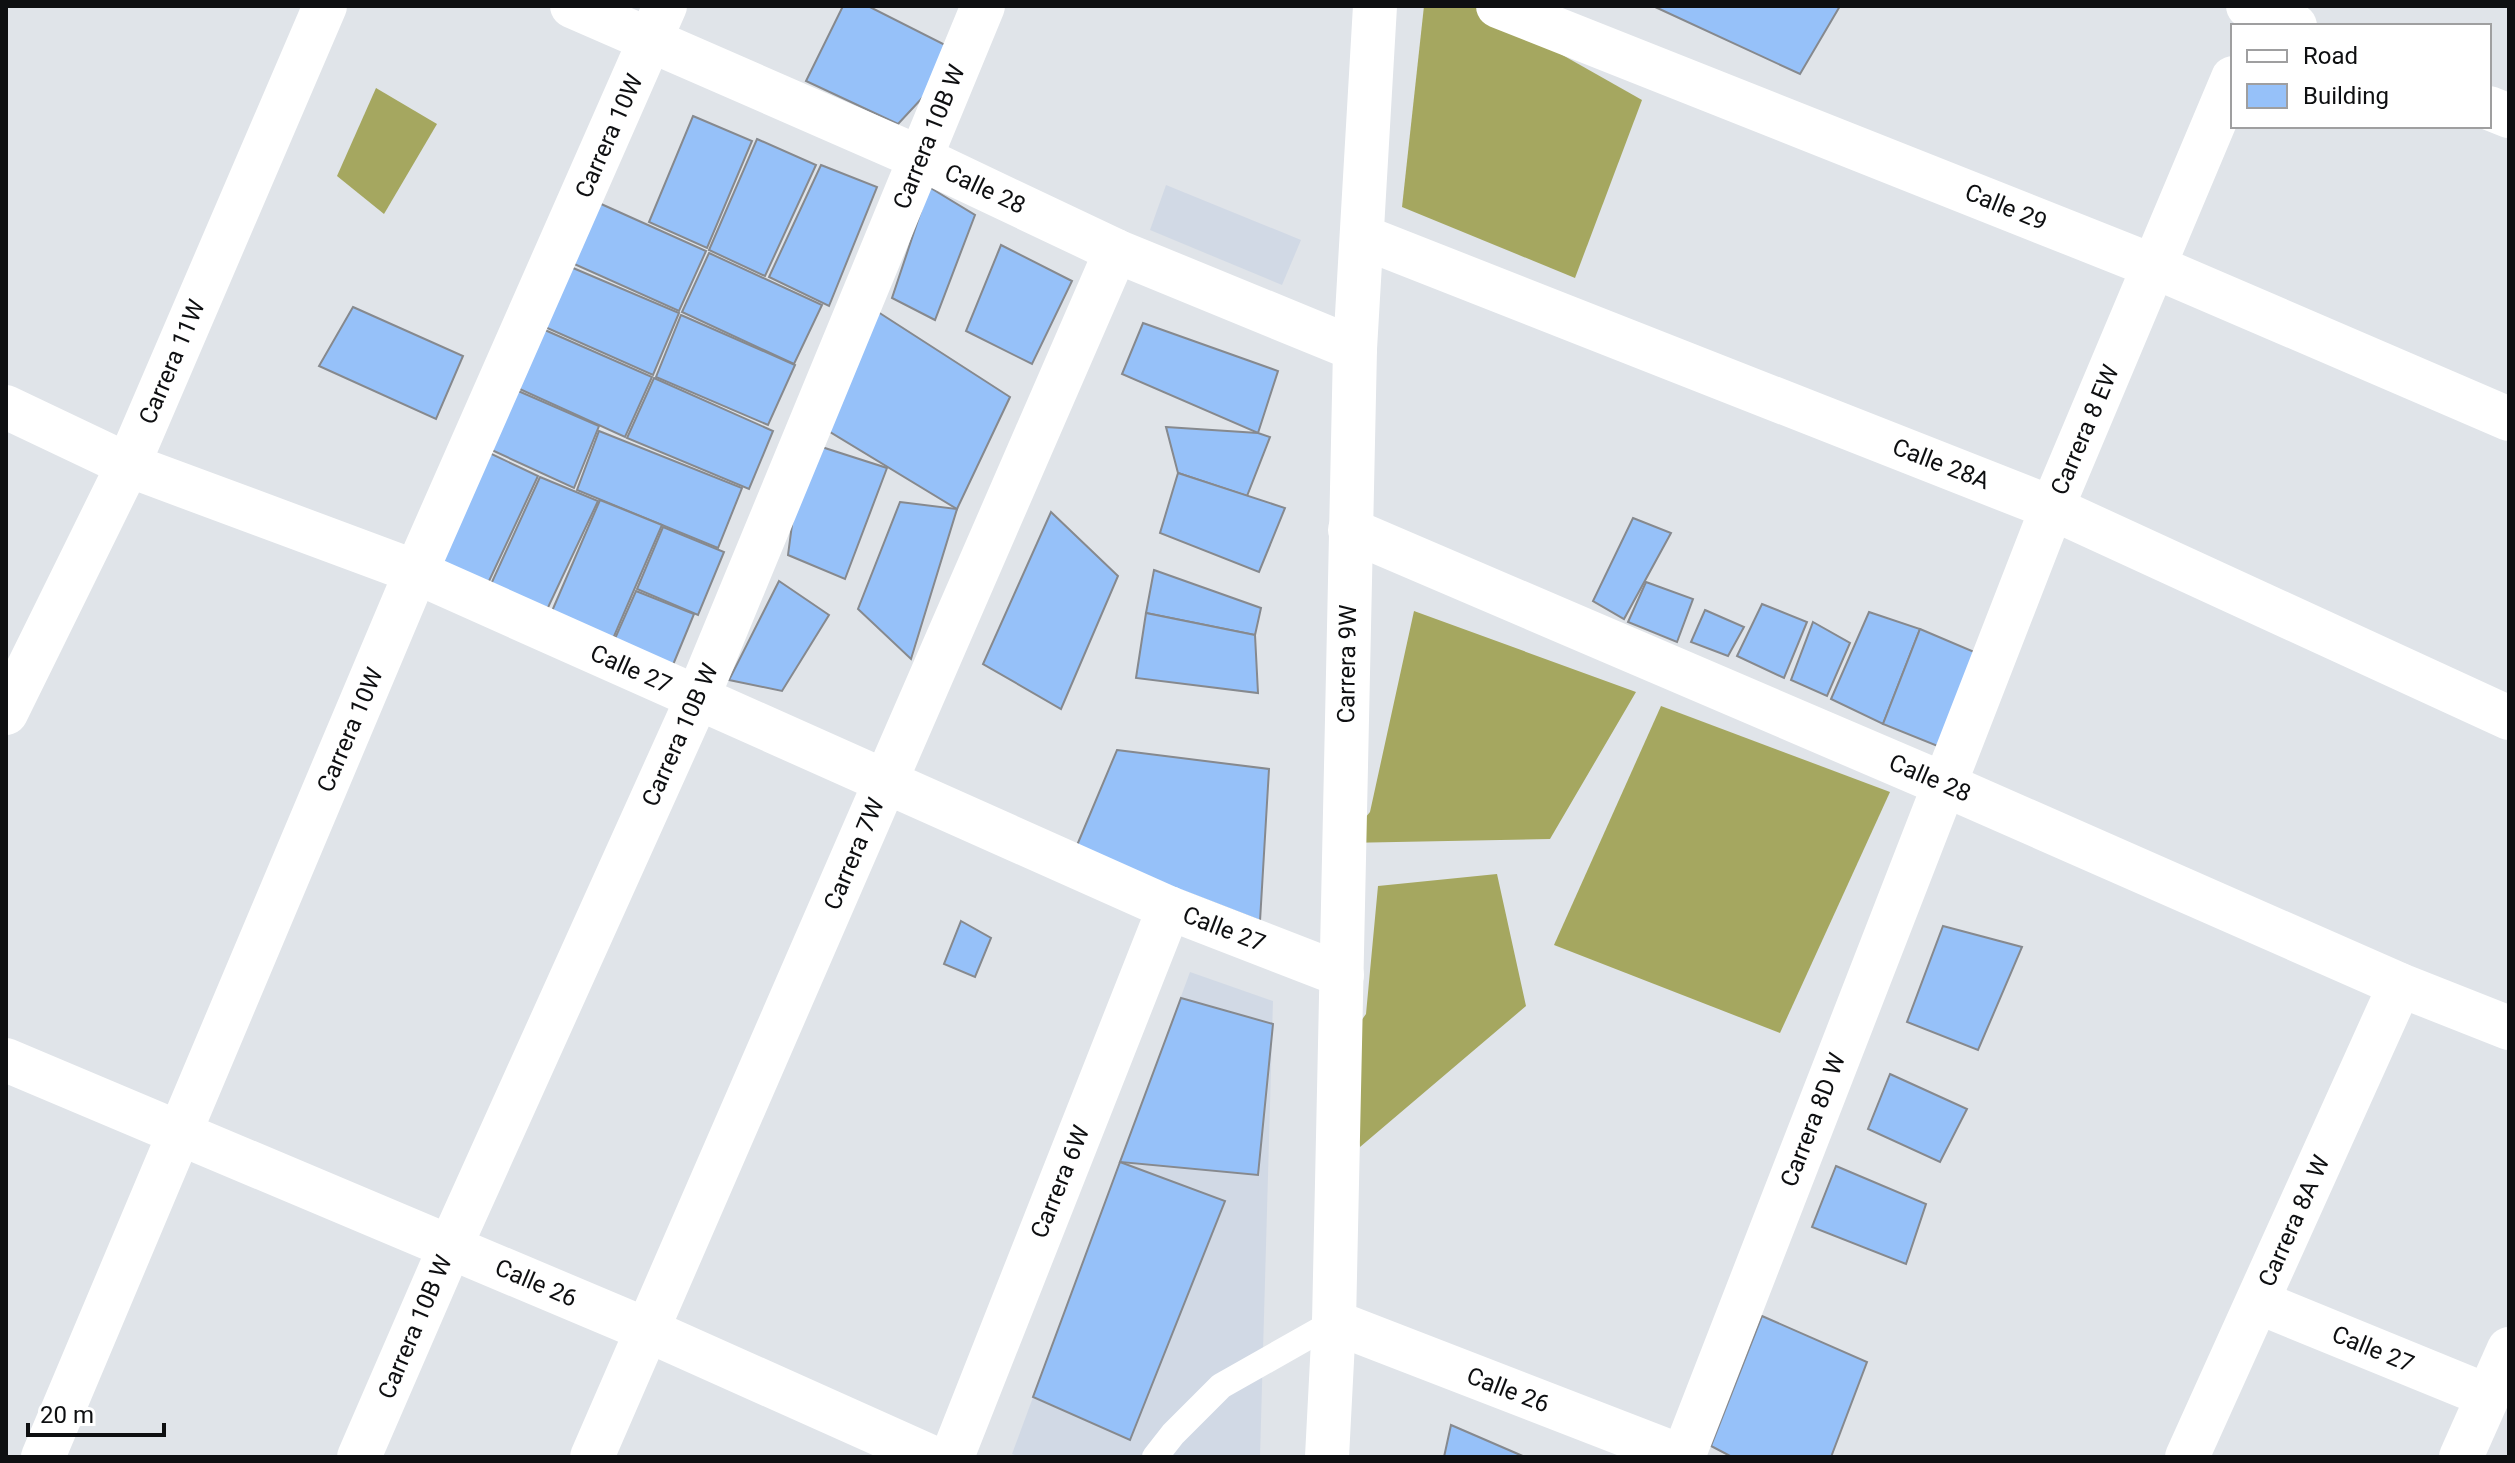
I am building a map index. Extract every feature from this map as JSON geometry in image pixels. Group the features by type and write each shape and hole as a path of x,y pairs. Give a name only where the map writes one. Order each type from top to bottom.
{"street":[{"name":"Carrera 11W","path":"6,713 128,465 325,6"},
{"name":"Calle 28","path":"572,6 658,23 920,158 1116,251 1355,349"},
{"name":"Carrera 10B W","path":"359,1457 450,1247 697,699 983,6"},
{"name":"Carrera 9W","path":"1327,1457 1334,1322 1355,349 1375,6"},
{"name":"Calle 29","path":"1498,6 2153,266 2509,419"},
{"name":"Carrera 10W","path":"43,1457 416,572 658,23"},
{"name":"Carrera 8 EW","path":"1943,784 2052,508 2231,83"},
{"name":"Calle 28A","path":"1363,237 2052,508 2509,718"},
{"name":"Carrera 7W","path":"592,1457 1116,251"},
{"name":"Calle 27","path":"6,407 128,465 416,572 1169,908 1342,975"},
{"name":"Calle 28","path":"1350,530 1943,784 2400,985 2509,1028"},
{"name":"Carrera 8D W","path":"1683,1457 1943,784"},
{"name":"Carrera 6W","path":"952,1457 1169,908"},
{"name":"Carrera 8A W","path":"2187,1457 2400,985"},
{"name":"Calle 26","path":"6,1060 181,1131 647,1330 931,1457"},
{"name":"Calle 27","path":"2258,1302 2488,1396"},
{"name":"Calle 26","path":"1334,1322 1683,1457"},
{"path":"2461,1457 2509,1349"}],"lane":[{"path":"1155,1457 1173,1434 1221,1386 1334,1322"}],"shaded area":[{"path":"1166,185 1301,240 1282,285 1150,230"},
{"path":"1190,972 1273,1001 1260,1457 1021,1457 1012,1454"}],"green space":[{"path":"1424,6 1476,6 1642,100 1575,278 1402,207"},
{"path":"376,88 437,124 384,214 337,176"},
{"path":"1414,611 1636,692 1550,839 1344,843 1370,812"},
{"path":"1661,706 1890,792 1780,1033 1554,945"},
{"path":"1497,874 1526,1006 1360,1147 1340,1050 1366,1014 1378,886"}],"building":[{"path":"843,6 868,6 963,54 898,124 806,81"},
{"path":"1653,6 1840,6 1800,74"},
{"path":"693,116 752,141 707,248 649,222"},
{"path":"757,139 816,165 765,276 709,250"},
{"path":"821,165 877,187 829,306 769,277"},
{"path":"929,187 975,215 935,320 892,298"},
{"path":"590,199 706,251 679,311 563,259"},
{"path":"1001,245 1072,281 1032,364 966,331"},
{"path":"709,253 822,305 794,364 682,312"},
{"path":"566,265 679,313 653,375 536,323"},
{"path":"861,301 1010,397 957,509 812,421"},
{"path":"353,307 463,356 436,419 319,366"},
{"path":"681,315 795,365 768,425 656,377"},
{"path":"1143,323 1278,371 1258,433 1122,374"},
{"path":"538,327 652,377 625,437 513,386"},
{"path":"654,378 773,431 749,489 627,438"},
{"path":"509,387 599,426 574,488 483,446"},
{"path":"1166,427 1258,433 1270,437 1247,496 1178,473"},
{"path":"599,431 742,488 718,548 577,490"},
{"path":"803,441 887,468 845,579 788,555"},
{"path":"481,449 538,476 483,594 430,570"},
{"path":"1178,473 1285,508 1259,572 1160,533"},
{"path":"540,477 598,501 544,616 487,593"},
{"path":"600,500 662,525 612,641 549,618"},
{"path":"900,502 957,509 911,659 858,609"},
{"path":"1051,512 1118,576 1061,709 983,664"},
{"path":"1633,518 1671,533 1624,619 1593,601"},
{"path":"663,527 724,552 698,615 637,589"},
{"path":"1154,570 1261,608 1255,635 1146,613"},
{"path":"779,581 829,615 782,691 729,680"},
{"path":"1646,582 1693,599 1677,642 1628,622"},
{"path":"636,591 694,614 670,672 613,643"},
{"path":"1762,604 1807,622 1784,678 1737,656"},
{"path":"1705,610 1744,627 1728,656 1691,642"},
{"path":"1869,612 1920,629 1883,724 1831,699"},
{"path":"1146,613 1255,635 1258,693 1136,678"},
{"path":"1813,622 1850,643 1827,696 1791,680"},
{"path":"1920,629 1979,654 1940,747 1883,724"},
{"path":"1117,750 1269,769 1260,921 1075,850"},
{"path":"961,921 991,938 975,977 944,964"},
{"path":"1943,926 2022,947 1978,1050 1907,1022"},
{"path":"1181,998 1273,1024 1258,1175 1120,1162"},
{"path":"1890,1074 1967,1109 1940,1162 1868,1129"},
{"path":"1120,1162 1225,1201 1130,1440 1033,1397"},
{"path":"1836,1166 1926,1204 1906,1264 1812,1227"},
{"path":"1762,1316 1867,1362 1831,1457 1732,1457 1711,1446"},
{"path":"1451,1425 1525,1457 1444,1457"}]}
